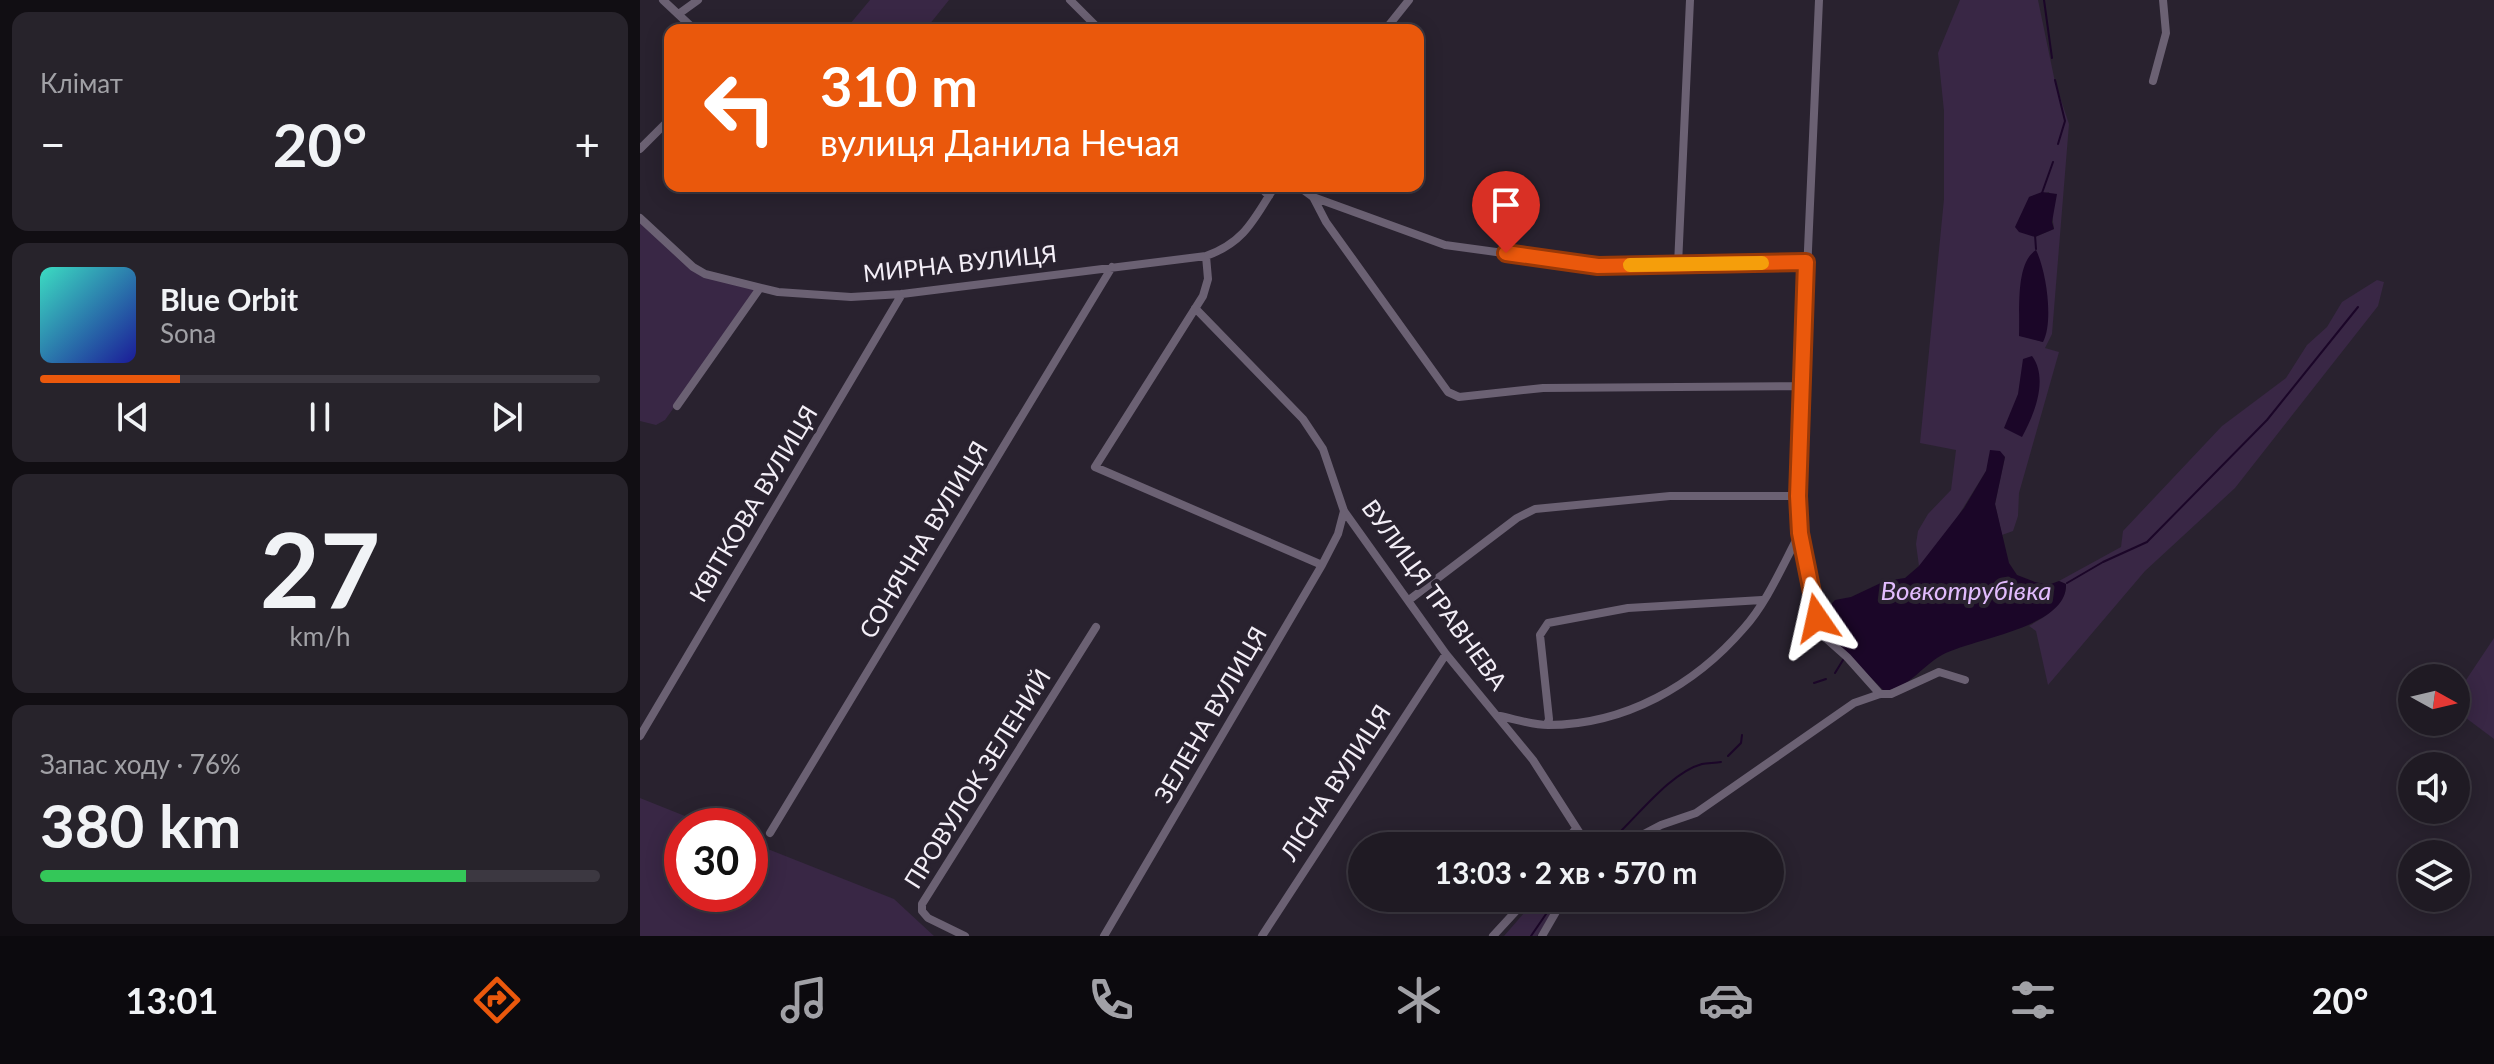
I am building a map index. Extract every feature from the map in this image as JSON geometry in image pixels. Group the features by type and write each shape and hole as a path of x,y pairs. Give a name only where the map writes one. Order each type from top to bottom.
{"street":[{"path":"663,0 690,24"},
{"path":"680,13 698,0"},
{"path":"1070,0 1094,24"},
{"path":"1390,24 1409,0"},
{"path":"1678,265 1690,0"},
{"path":"1819,0 1806,262 1798,496 1800,533 1821,634 1880,694"},
{"path":"2153,81 2166,33 2163,0"},
{"path":"640,149 664,125"},
{"path":"1265,192 1269,196"},
{"name":"МИРНА ВУЛИЦЯ","path":"640,218 700,272 760,288 821,297 902,294 1206,256 1223,250 1241,238 1271,192"},
{"path":"1306,192 1445,245 1598,266 1806,262"},
{"path":"1313,197 1326,222 1448,392 1459,397 1543,388 1802,386"},
{"path":"1206,256 1206,288 1095,467 1322,565"},
{"name":"СОНЯЧНА ВУЛИЦЯ","path":"770,833 1112,267"},
{"path":"677,406 760,288"},
{"name":"КВІТКОВА ВУЛИЦЯ","path":"640,736 902,294"},
{"name":"ВУЛИЦЯ ТРАВНЕВА","path":"1195,308 1303,419 1323,449 1344,511 1446,654 1533,760 1575,830"},
{"path":"1409,600 1517,518 1535,509 1670,496 1798,496"},
{"name":"ЗЕЛЕНА ВУЛИЦЯ","path":"1104,936 1322,565 1338,534 1344,511"},
{"path":"1499,716 1547,725 1597,720 1634,711 1664,695 1708,662 1745,627 1800,533"},
{"path":"1547,725 1549,719 1540,635 1548,623 1628,608 1762,600"},
{"name":"ПРОВУЛОК ЗЕЛЕНИЙ","path":"965,936 928,918 922,911 922,904 1096,627"},
{"name":"ЛІСНА ВУЛИЦЯ","path":"1262,936 1446,654"},
{"path":"1648,832 1696,813 1854,703 1880,694 1891,694 1939,672 1965,680"},
{"path":"1493,936 1515,912"},
{"path":"1542,936 1556,912"}],"shaded area":[{"path":"870,0 949,0 930,24 850,24"},
{"path":"1960,0 2038,0 2055,82 2069,124 2052,334 2045,348 2059,352 2019,493 2018,516 2013,531 2002,535 1995,504 2005,457 1986,471 1950,529 1919,566 1918,531 1928,514 1951,490 1956,450 1920,443 1944,199 1944,111 1938,53","holes":["2049,192 2054,229 2035,237 2029,197","2022,286 2043,342 2019,335"]},
{"path":"640,218 693,267 760,288 665,420 656,425 640,421"},
{"path":"2377,280 2384,282 2378,306 2235,488 2145,571 2048,685 2036,631 2029,626 2048,614 2063,598 2066,584 2059,581 2121,547 2123,531 2222,426 2286,378 2307,345 2327,327 2342,302"},
{"path":"2494,638 2494,739 2470,721 2470,674"},
{"path":"640,798 665,808 664,912 768,912 768,849 894,899 934,936 640,936"},
{"path":"1525,912 1553,912 1537,936 1504,936"}],"water":[{"path":"2042,192 2057,194 2052,222 2054,229 2035,237 2019,232 2015,227 2029,197"},
{"path":"2036,250 2047,296 2048,322 2043,342 2019,336 2022,276 2029,256"},
{"path":"2032,356 2039,375 2038,397 2022,437 2004,428 2018,394 2023,359"},
{"name":"Вовкотрубівка","path":"1990,450 2000,451 2005,457 1995,504 2009,563 2017,575 2035,582 2048,585 2059,581 2066,584 2063,599 2036,621 1942,655 1901,686 1884,691 1828,634 1824,612 1835,600 1851,597 1885,581 1905,578 1919,566 1964,508 1986,471"}],"waterway":[{"path":"2044,0 2052,58"},
{"path":"2055,80 2065,121 2058,144"},
{"path":"2042,193 2053,162"},
{"path":"2035,235 2036,249"},
{"path":"2067,583 2147,542 2267,420 2358,307"},
{"path":"1835,673 1843,660"},
{"path":"1814,683 1826,679"},
{"path":"1728,756 1741,743 1742,735"},
{"path":"1621,832 1676,778 1702,764 1721,762"},
{"path":"1531,936 1547,912"}],"slow traffic":[{"path":"1630,265 1762,263"}],"route":[{"path":"1506,253 1598,266 1806,262 1798,496 1800,533 1817,618"}]}
